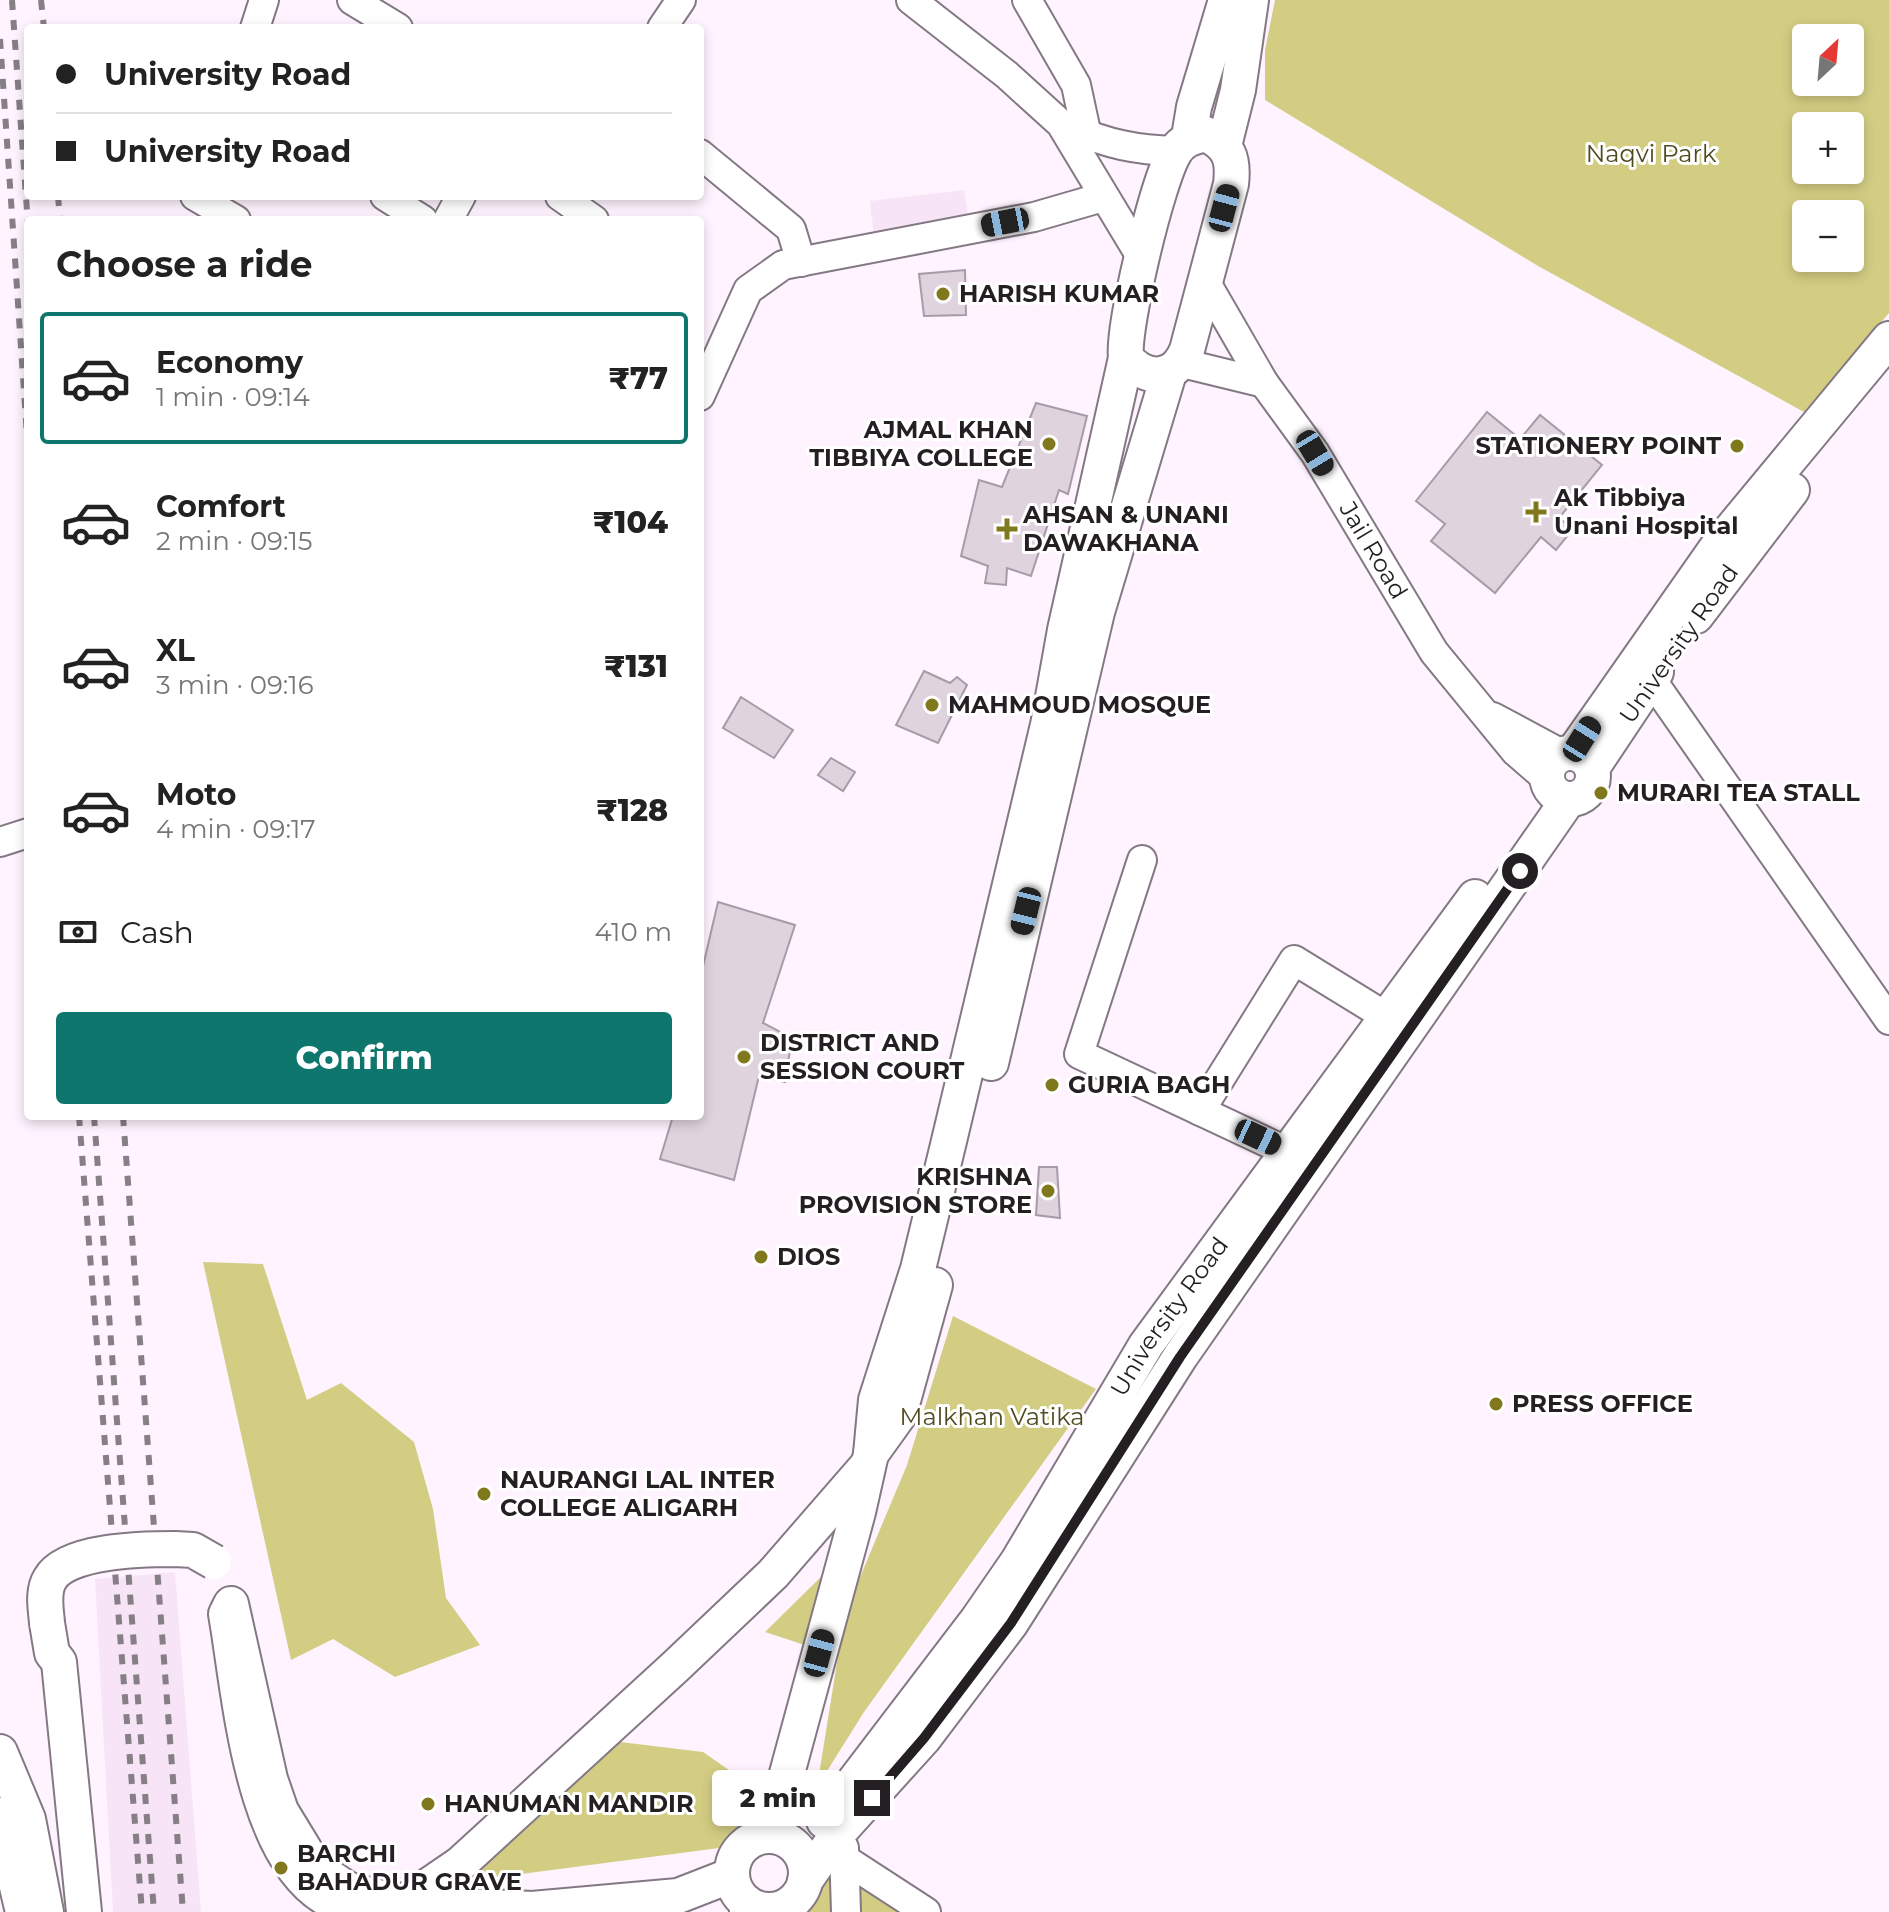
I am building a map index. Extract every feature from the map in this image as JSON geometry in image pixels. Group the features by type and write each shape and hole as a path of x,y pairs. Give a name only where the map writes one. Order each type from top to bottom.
{"main road":[{"path":"770,1836 858,1512 876,1400 918,1269 1048,725 1065,630 1126,358 1126,333 1143,260 1226,0"},
{"path":"1224,146 1238,90 1251,0"},
{"path":"403,1903 460,1864 773,1574 868,1460 899,1415 982,1099 1097,612 1205,281 1231,184 1233,165 1224,146 1206,134 1182,144"},
{"name":"University Road","path":"803,1867 1018,1561 1146,1345 1300,1157 1565,774 1720,543 1889,339"},
{"path":"1126,358 1137,370 1145,373 1175,368"},
{"name":"University Road","path":"803,1867 843,1846 1011,1623 1180,1357 1385,1016 1565,774 1651,679 1802,476 1889,372"},
{"path":"84,1912 61,1675 50,1638 46,1587 51,1577 69,1562 175,1549 193,1550 214,1562 231,1604 270,1779 292,1831 328,1876 370,1897 403,1903 532,1909 589,1906 692,1893 741,1897 759,1909 779,1909 796,1900 803,1867 787,1841 759,1836 741,1846 732,1863 741,1897"},
{"path":"231,1604 226,1614 262,1806 278,1842 316,1901 330,1901 366,1912"},
{"path":"50,1638 45,1662 68,1912"},
{"path":"0,1752 28,1819 46,1912"},
{"path":"0,1815 23,1912"},
{"path":"674,1912 741,1897"}],"street":[{"path":"352,0 391,24"},
{"path":"665,24 681,0"},
{"path":"911,0 1007,75 1061,124 1087,136 1133,150 1182,144"},
{"path":"1027,0 1076,85 1087,136"},
{"path":"1061,124 1143,260"},
{"path":"704,157 791,229 801,262"},
{"path":"704,387 748,290 783,265 1034,217 1103,197"},
{"path":"202,200 229,216"},
{"path":"391,200 417,216"},
{"path":"565,204 587,216"},
{"name":"Jail Road","path":"1205,281 1264,383 1315,453 1434,652 1516,752 1565,774"},
{"path":"1175,368 1264,383"},
{"path":"1651,679 1889,1020"},
{"path":"0,842 24,834"},
{"path":"1142,860 1079,1054 1300,1157"},
{"path":"1200,1111 1294,960 1385,1016"},
{"path":"843,1846 846,1912"},
{"path":"843,1846 926,1912"}],"shaded area":[{"path":"964,190 970,227 874,236 870,201"},
{"path":"175,1572 201,1912 113,1912 95,1579"}],"green space":[{"name":"Naqvi Park","path":"1275,0 1889,0 1889,313 1804,412 1538,266 1265,100 1265,50"},
{"path":"203,1262 263,1264 307,1400 341,1383 414,1442 433,1509 446,1598 480,1645 395,1677 333,1639 291,1660"},
{"name":"Malkhan Vatika","path":"953,1316 1096,1389 864,1712 817,1787 845,1613 907,1465"},
{"path":"831,1567 817,1649 765,1632"},
{"path":"612,1741 703,1752 739,1777 753,1810 741,1830 719,1848 452,1883"},
{"path":"838,1868 838,1912 802,1912 825,1869"},
{"path":"859,1879 905,1912 851,1912"}],"building":[{"name":"HARISH KUMAR","path":"965,270 966,315 924,316 919,274"},
{"path":"1036,403 1087,416 1068,494 1059,490 1031,576 1007,568 1006,585 985,583 988,566 961,556 979,480 1002,487"},
{"path":"1487,412 1520,439 1540,415 1602,465 1559,518 1573,529 1556,550 1541,537 1495,593 1431,541 1445,524 1416,501"},
{"name":"MAHMOUD MOSQUE","path":"924,671 950,683 957,677 967,685 938,743 896,725"},
{"path":"741,697 793,730 774,758 723,728"},
{"path":"831,758 855,772 843,791 818,775"},
{"name":"DISTRICT AND SESSION COURT","path":"718,902 795,925 763,1023 792,1038 785,1082 759,1076 734,1180 660,1159 672,1120 704,1120 704,962"},
{"name":"KRISHNA PROVISION STORE","path":"1039,1167 1057,1167 1060,1218 1036,1215"}],"railway":[{"path":"12,0 24,169"},
{"path":"41,0 44,24"},
{"path":"0,39 24,391"},
{"path":"26,200 27,216"},
{"path":"58,200 60,216"},
{"path":"79,1120 142,1912"},
{"path":"94,1120 154,1912"},
{"path":"123,1120 183,1912"}],"place":[{"name":"HARISH KUMAR","path":"943,294"},
{"name":"AJMAL KHAN TIBBIYA COLLEGE","path":"1049,444"},
{"name":"STATIONERY POINT","path":"1737,446"},
{"name":"Ak Tibbiya Unani Hospital","path":"1536,512"},
{"name":"AHSAN & UNANI DAWAKHANA","path":"1007,529"},
{"name":"MAHMOUD MOSQUE","path":"932,705"},
{"name":"MURARI TEA STALL","path":"1601,793"},
{"name":"DISTRICT AND SESSION COURT","path":"744,1057"},
{"name":"GURIA BAGH","path":"1052,1085"},
{"name":"KRISHNA PROVISION STORE","path":"1048,1191"},
{"name":"DIOS","path":"761,1257"},
{"name":"PRESS OFFICE","path":"1496,1404"},
{"name":"NAURANGI LAL INTER COLLEGE ALIGARH","path":"484,1494"},
{"name":"HANUMAN MANDIR","path":"428,1804"},
{"name":"BARCHI BAHADUR GRAVE","path":"281,1868"}],"route":[{"path":"872,1798 924,1738 1011,1623 1180,1357 1520,871"}]}
